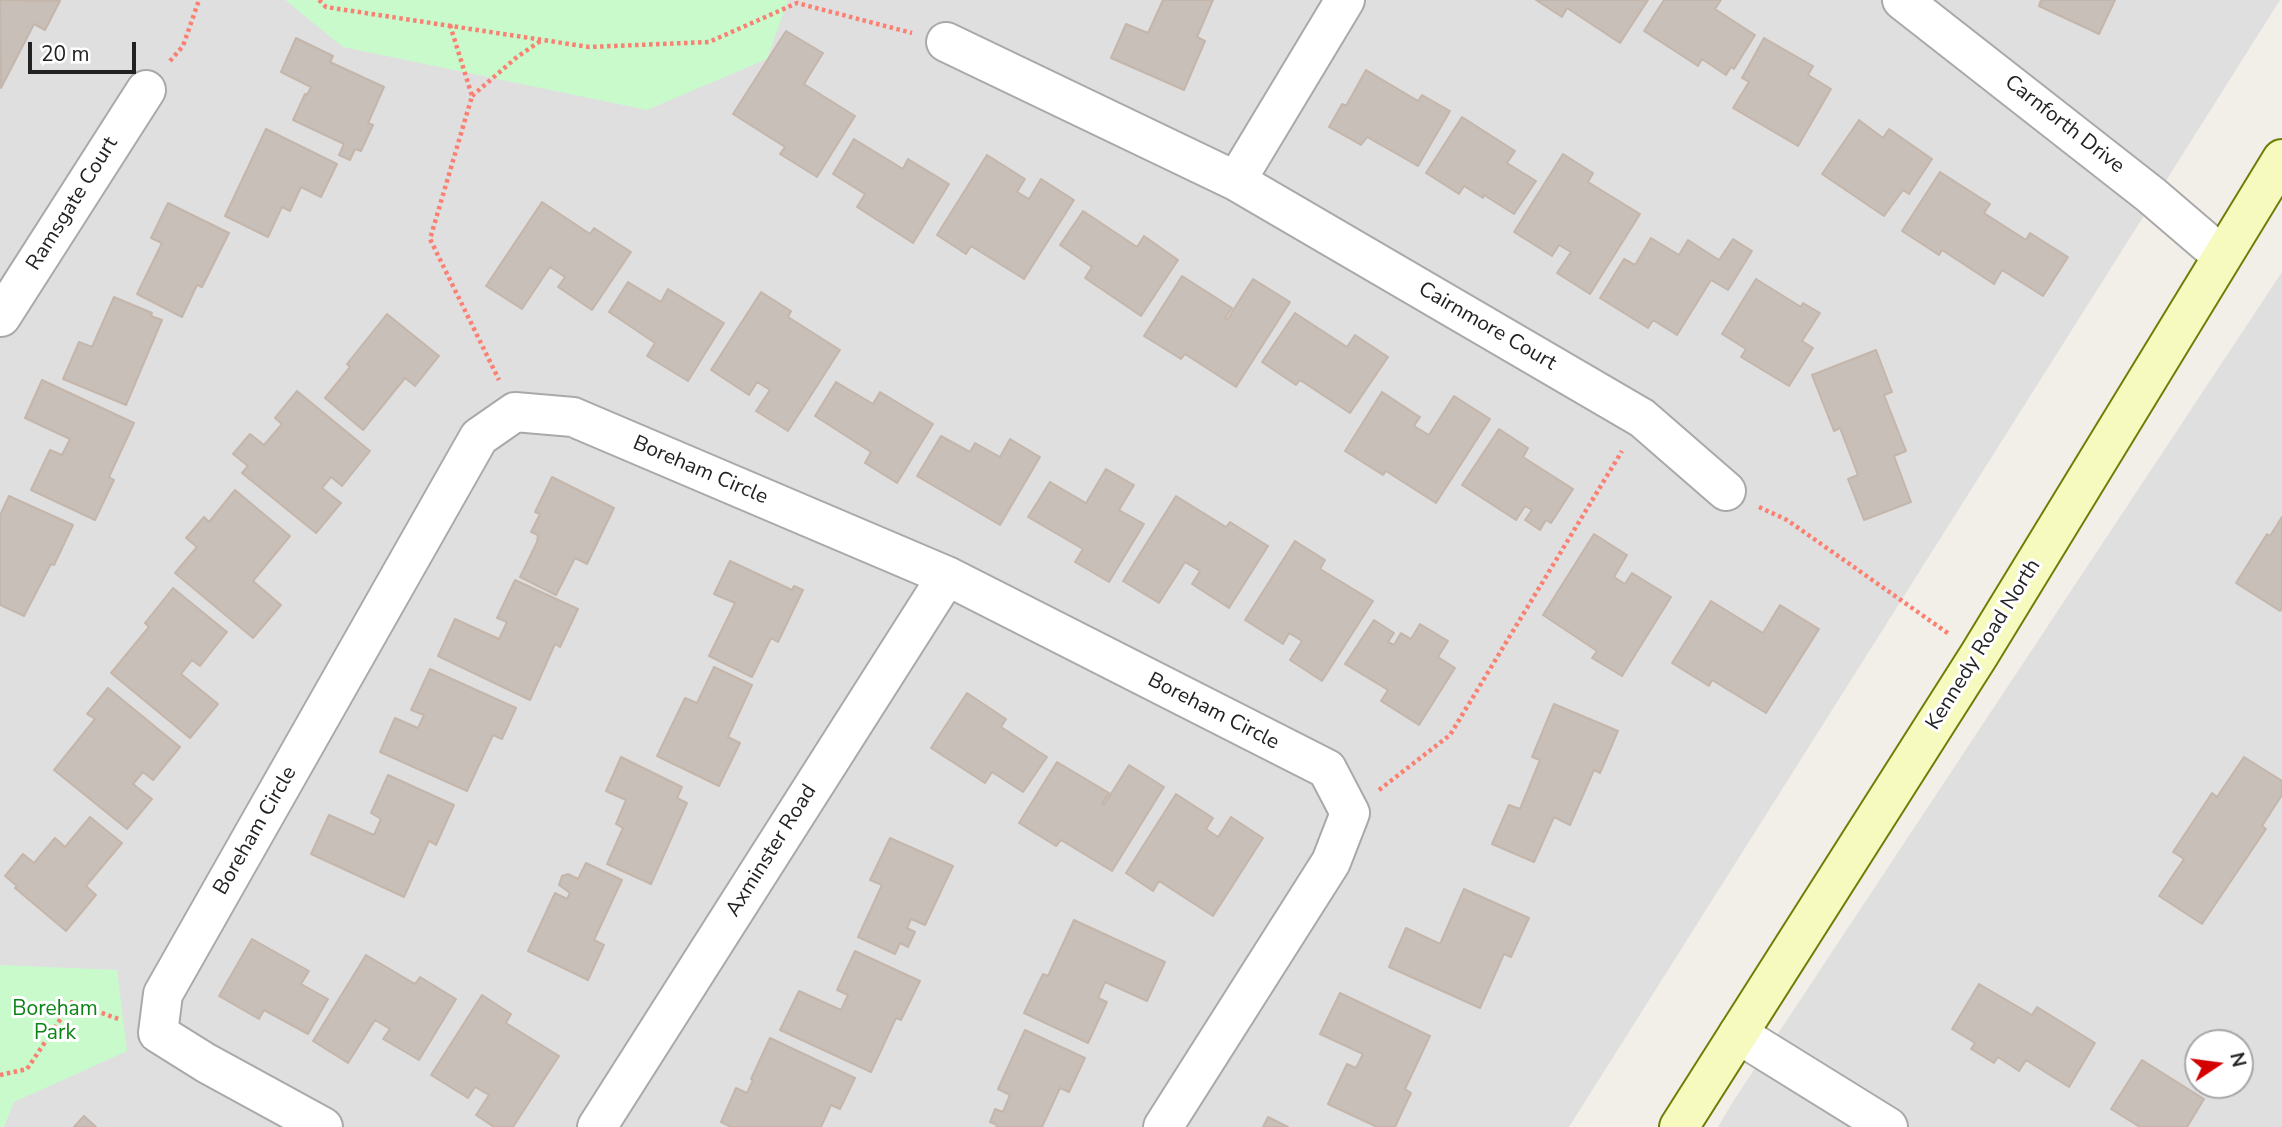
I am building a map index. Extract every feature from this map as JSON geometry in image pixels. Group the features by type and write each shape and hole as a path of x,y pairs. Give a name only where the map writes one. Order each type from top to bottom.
{"main road":[{"name":"Kennedy Road North","path":"1679,1127 1979,655 2282,159"}],"street":[{"path":"1236,181 1345,0"},
{"name":"Carnforth Drive","path":"1907,1 2151,195 2221,255"},
{"name":"Cairnmore Court","path":"946,42 1236,181 1643,418 1726,492"},
{"name":"Ramsgate Court","path":"0,318 146,90"},
{"name":"Boreham Circle","path":"158,1033 163,994 479,437 515,412 573,417 947,576 1327,769 1350,813"},
{"name":"Axminster Road","path":"597,1127 947,576"},
{"path":"1163,1127 1331,862 1350,813"},
{"path":"158,1033 206,1063 323,1127"},
{"path":"1738,1034 1888,1127"}],"path":[{"path":"146,90 183,46 199,0"},
{"path":"319,0 326,7 590,47 709,43 797,3 946,42"},
{"path":"450,25 472,96 430,239 515,412"},
{"path":"472,96 542,40"},
{"path":"1350,813 1450,735 1643,418"},
{"path":"1726,492 1787,520 1979,655"},
{"path":"0,1075 27,1069 72,1002 158,1033"}],"shaded area":[{"path":"0,0 2280,0 1569,1127 0,1127"},
{"path":"2282,272 2282,1127 1718,1127 1732,1103"}],"green space":[{"path":"285,0 788,0 767,59 647,110 343,47"},
{"name":"Boreham Park","path":"0,965 117,970 127,1051 14,1102 4,1127 0,1127"}],"building":[{"path":"0,0 60,1 45,30 34,24 1,88"},
{"path":"1163,0 1213,0 1197,37 1205,41 1184,90 1111,58 1126,24 1148,33"},
{"path":"1536,0 1648,0 1620,43 1567,8 1562,17"},
{"path":"1664,0 1721,0 1715,9 1755,35 1734,69 1731,67 1726,75 1702,59 1698,66 1644,31"},
{"path":"2041,0 2115,0 2099,34 2039,6"},
{"path":"786,31 823,53 804,84 855,116 817,177 780,154 785,147 733,114"},
{"path":"296,38 333,56 330,62 384,87 368,123 373,125 361,151 355,149 350,160 339,155 344,144 293,120 311,87 281,72"},
{"path":"1764,38 1813,66 1808,75 1831,89 1798,146 1733,108 1749,82 1742,78"},
{"path":"1366,70 1418,101 1422,95 1450,111 1418,166 1367,137 1361,145 1329,127 1342,104 1346,106"},
{"path":"1462,117 1515,151 1507,163 1536,181 1514,214 1464,186 1459,194 1426,173"},
{"path":"1859,120 1883,138 1889,129 1932,159 1909,194 1903,190 1884,216 1822,174"},
{"path":"266,129 337,164 321,197 301,187 290,211 282,207 268,237 225,216"},
{"path":"854,139 903,169 908,159 949,184 913,243 857,207 865,194 833,174"},
{"path":"1563,154 1593,173 1588,182 1640,214 1590,294 1557,273 1571,252 1559,245 1552,256 1514,232"},
{"path":"987,155 1025,179 1017,192 1029,199 1041,179 1074,200 1024,279 971,246 966,254 937,235"},
{"path":"1940,172 1990,204 1984,213 2026,240 2030,233 2068,257 2043,296 2002,270 1994,284 1942,250 1939,255 1902,231"},
{"path":"542,202 590,234 594,228 631,252 592,310 558,287 565,277 550,267 522,309 486,286"},
{"path":"168,203 229,233 202,287 197,285 182,317 137,294 162,243 151,238"},
{"path":"1083,211 1137,247 1144,236 1178,260 1141,316 1085,278 1092,267 1060,245"},
{"path":"1651,238 1679,255 1688,240 1719,260 1733,239 1752,251 1728,290 1711,280 1677,335 1653,320 1648,328 1600,298 1624,259 1635,265"},
{"path":"1182,276 1232,308 1225,318 1227,320 1253,279 1290,302 1236,387 1185,354 1181,359 1144,336"},
{"path":"1756,279 1801,307 1803,303 1820,313 1802,341 1813,348 1789,386 1741,357 1746,349 1722,334"},
{"path":"628,282 661,302 668,289 724,323 688,381 647,356 655,343 609,312"},
{"path":"761,292 791,311 788,317 840,350 788,431 756,411 770,390 757,382 749,395 711,370"},
{"path":"114,297 162,320 126,405 63,379 79,342 92,347"},
{"path":"1295,313 1347,347 1355,335 1388,357 1350,413 1300,380 1296,385 1262,362"},
{"path":"387,314 439,356 415,386 405,378 363,430 325,398 350,367 347,364"},
{"path":"1876,350 1892,392 1884,395 1906,451 1894,456 1911,502 1864,520 1848,479 1858,475 1840,428 1834,431 1812,375"},
{"path":"42,380 134,423 109,477 114,480 95,520 31,490 50,450 62,455 70,439 25,418"},
{"path":"836,382 873,404 880,392 933,424 897,483 865,463 871,452 815,416"},
{"path":"297,391 370,451 342,486 331,477 322,488 341,503 316,533 242,473 248,466 233,454 250,434 264,445 282,424 275,418"},
{"path":"1382,392 1420,417 1414,426 1429,435 1454,396 1490,419 1436,503 1386,471 1383,475 1345,451"},
{"path":"1499,429 1528,448 1523,457 1573,489 1551,523 1546,520 1540,530 1525,520 1532,510 1525,506 1516,520 1462,485"},
{"path":"941,436 970,452 975,443 1000,457 1010,439 1040,457 1000,525 917,476"},
{"path":"1106,469 1134,485 1119,510 1144,524 1109,582 1075,562 1083,549 1028,517 1050,482 1086,503"},
{"path":"552,477 614,508 587,564 575,558 556,595 520,577 537,542 538,535 531,532 540,514 535,512"},
{"path":"235,490 290,536 253,581 281,605 253,638 175,573 197,547 186,538 204,517 209,522"},
{"path":"9,496 73,525 54,565 51,564 24,616 0,605 0,515"},
{"path":"1176,496 1226,527 1230,522 1268,546 1229,608 1192,584 1200,571 1185,562 1159,603 1123,581"},
{"path":"2282,517 2280,611 2236,583 2267,534 2270,536"},
{"path":"1594,534 1627,555 1614,577 1625,584 1632,573 1671,597 1622,676 1592,658 1597,651 1543,615"},
{"path":"1295,541 1325,560 1320,569 1373,601 1322,681 1290,660 1302,641 1289,633 1283,644 1245,620"},
{"path":"730,561 792,590 794,586 803,590 778,642 771,638 752,677 709,656 735,603 714,594"},
{"path":"515,580 578,609 560,647 555,644 530,700 438,656 455,619 499,639 507,622 497,618"},
{"path":"173,588 227,632 200,666 192,660 181,674 218,704 190,738 111,673 149,627 145,623"},
{"path":"1711,601 1763,633 1780,605 1819,629 1766,713 1712,680 1709,686 1672,663"},
{"path":"1374,620 1394,633 1388,642 1394,645 1401,633 1411,639 1420,624 1448,641 1438,657 1455,668 1419,725 1381,701 1388,690 1345,664"},
{"path":"714,667 752,685 728,737 740,743 719,786 657,756 685,698 697,703"},
{"path":"430,669 516,708 502,739 493,735 467,791 380,752 395,718 418,728 424,715 411,710"},
{"path":"108,688 180,747 153,780 143,772 133,784 152,799 127,829 54,770 95,719 87,714"},
{"path":"967,693 1006,719 1001,727 1047,757 1023,792 992,772 985,783 931,748"},
{"path":"1554,704 1618,731 1600,773 1594,770 1570,825 1554,817 1534,862 1492,844 1509,805 1520,809 1540,760 1532,757"},
{"path":"621,757 682,787 677,798 687,803 651,884 607,864 623,828 616,824 626,800 606,791"},
{"path":"2244,757 2282,781 2282,795 2262,826 2266,829 2202,924 2159,896 2184,859 2173,852 2212,793 2217,797"},
{"path":"1057,762 1109,793 1102,804 1104,805 1129,765 1164,787 1112,871 1061,840 1056,846 1019,823"},
{"path":"388,775 454,805 436,845 429,841 404,897 311,854 329,815 374,835 381,819 371,813"},
{"path":"1176,794 1213,818 1206,829 1218,837 1231,817 1263,838 1213,916 1159,881 1153,891 1126,873"},
{"path":"90,817 122,843 86,886 96,895 66,931 15,888 17,886 5,876 23,854 34,863 55,838 65,847"},
{"path":"890,838 953,866 925,925 911,919 907,928 915,932 908,947 900,943 895,954 858,937 882,885 870,880"},
{"path":"586,863 622,880 594,940 604,945 588,980 528,951 555,893 567,899 570,893 559,885 562,876 568,874 578,879"},
{"path":"1464,889 1529,918 1511,957 1504,954 1480,1008 1389,967 1406,928 1440,944"},
{"path":"1074,920 1165,962 1147,1001 1105,982 1098,998 1107,1002 1088,1043 1024,1013 1043,974 1048,976"},
{"path":"252,939 309,971 301,984 328,999 308,1034 264,1010 259,1019 219,996"},
{"path":"855,951 920,981 901,1020 896,1018 871,1072 780,1030 799,991 841,1010 848,995 837,990"},
{"path":"366,955 415,984 420,977 456,999 419,1060 383,1039 390,1029 375,1020 348,1063 313,1041"},
{"path":"1979,984 2032,1015 2037,1007 2095,1043 2069,1087 2026,1060 2019,1071 1998,1057 1994,1063 1971,1049 1975,1043 1952,1029"},
{"path":"1340,993 1430,1036 1405,1089 1411,1093 1395,1127 1377,1127 1328,1104 1347,1064 1356,1068 1363,1054 1320,1034"},
{"path":"482,995 511,1014 506,1023 559,1056 513,1127 494,1127 476,1115 489,1095 475,1087 468,1098 431,1075"},
{"path":"1025,1030 1085,1058 1069,1092 1060,1088 1042,1127 996,1127 997,1125 990,1122 995,1109 1003,1112 1010,1095 998,1089"},
{"path":"770,1038 855,1078 840,1109 831,1105 821,1127 731,1127 721,1122 736,1088 747,1093"},
{"path":"2142,1060 2184,1086 2184,1099 2204,1099 2187,1127 2140,1127 2111,1109"},
{"path":"84,1116 96,1127 74,1127"},
{"path":"1268,1117 1288,1127 1263,1127"}]}
